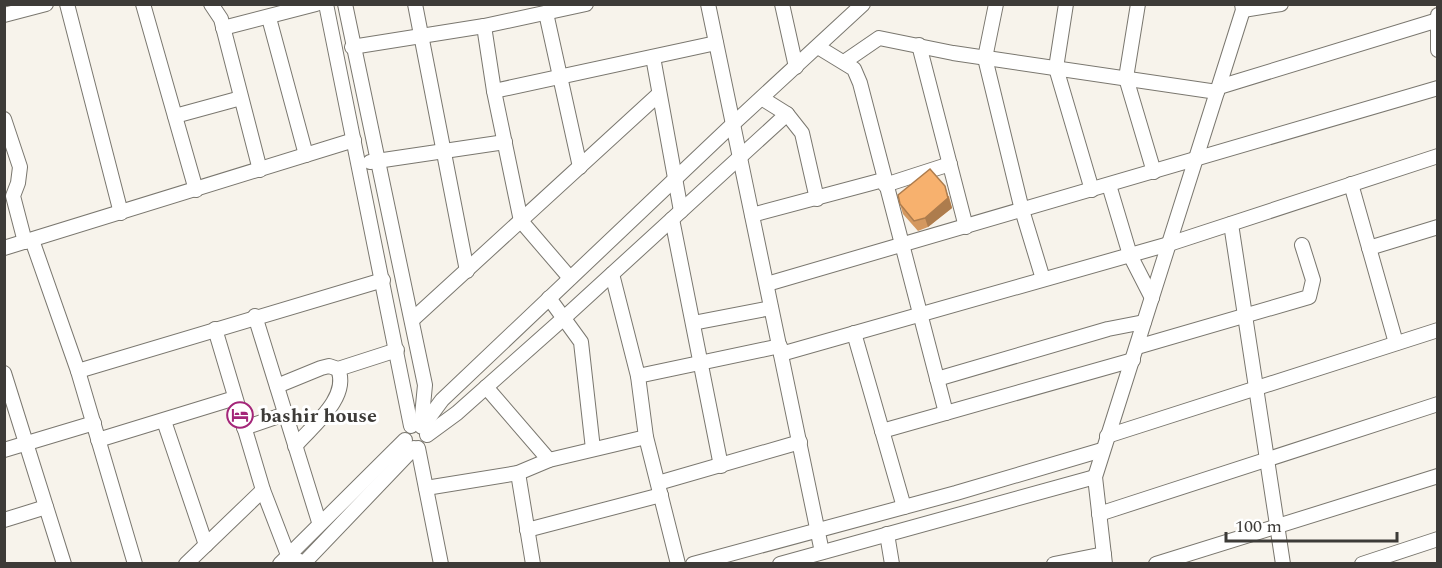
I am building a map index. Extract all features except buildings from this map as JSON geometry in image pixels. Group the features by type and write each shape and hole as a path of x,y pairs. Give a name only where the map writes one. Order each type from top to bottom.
{"street":[{"path":"4,15 46,4"},
{"path":"67,4 121,213"},
{"path":"143,4 196,190"},
{"path":"211,4 221,19 260,170"},
{"path":"223,28 269,18 316,4"},
{"path":"284,560 319,522 413,445 425,443 397,350 326,4"},
{"path":"345,4 353,51 425,385 420,429"},
{"path":"415,4 467,271"},
{"path":"337,59 353,51 420,36 484,26 519,11 546,13 586,4"},
{"path":"708,4 819,531 819,556"},
{"path":"782,4 796,67"},
{"path":"420,429 442,400 863,4"},
{"path":"996,4 985,58 1022,210 1043,279"},
{"path":"1066,4 1056,68 1092,190"},
{"path":"1138,4 1126,78 1154,172"},
{"path":"1054,564 1105,559 1095,477 1242,7 1281,4"},
{"path":"546,13 580,167"},
{"path":"1437,15 1437,50"},
{"path":"269,18 306,155"},
{"path":"844,62 879,38 985,58 1218,89 1437,20"},
{"path":"484,26 494,91 521,221 570,278"},
{"path":"494,91 716,43"},
{"path":"919,45 966,226"},
{"path":"819,47 854,69 860,83 884,183 946,413"},
{"path":"653,57 675,180 676,215 693,323 721,466"},
{"path":"766,284 1437,88"},
{"path":"412,320 659,94"},
{"path":"175,116 241,98"},
{"path":"763,99 787,114 802,133 818,199"},
{"path":"441,564 426,488 407,430 420,429 486,387 647,242 739,155 787,114"},
{"path":"4,119 20,167 18,183 13,196 78,371 135,564"},
{"path":"4,248 354,140"},
{"path":"359,163 505,142"},
{"path":"638,376 781,350 920,315 1169,244 1437,156"},
{"path":"752,215 884,183 950,164"},
{"path":"1351,184 1396,343"},
{"path":"1108,185 1130,255 1152,298"},
{"path":"631,222 647,242"},
{"path":"1231,224 1283,564"},
{"path":"1369,248 1437,226"},
{"path":"882,431 946,413 1309,297 1313,280 1302,244"},
{"path":"612,274 638,376 646,437 678,564"},
{"path":"78,371 255,316 383,280"},
{"path":"549,298 565,317 580,342 593,449"},
{"path":"693,323 771,308"},
{"path":"255,316 319,522"},
{"path":"937,379 1108,329 1144,322"},
{"path":"215,329 284,560"},
{"path":"1107,436 1437,330"},
{"path":"854,333 904,507"},
{"path":"277,386 321,368 329,366 338,369 397,350"},
{"path":"295,446 334,402 342,381 338,369"},
{"path":"5,376 64,564"},
{"path":"486,387 549,460"},
{"path":"98,440 164,422 235,398"},
{"path":"1099,514 1437,404"},
{"path":"244,428 285,414"},
{"path":"164,422 206,545"},
{"path":"4,450 94,423"},
{"path":"426,488 518,473 549,460 646,437"},
{"path":"527,530 800,442"},
{"path":"284,560 303,563 413,445"},
{"path":"693,564 819,531 1102,450"},
{"path":"518,473 533,564"},
{"path":"1156,564 1437,476"},
{"path":"780,564 819,556 887,534 1095,477"},
{"path":"186,564 263,490"},
{"path":"4,520 46,507"},
{"path":"887,534 892,564"},
{"path":"1362,564 1437,539"}],"place":[{"name":"bashir house","path":"240,415"}]}
